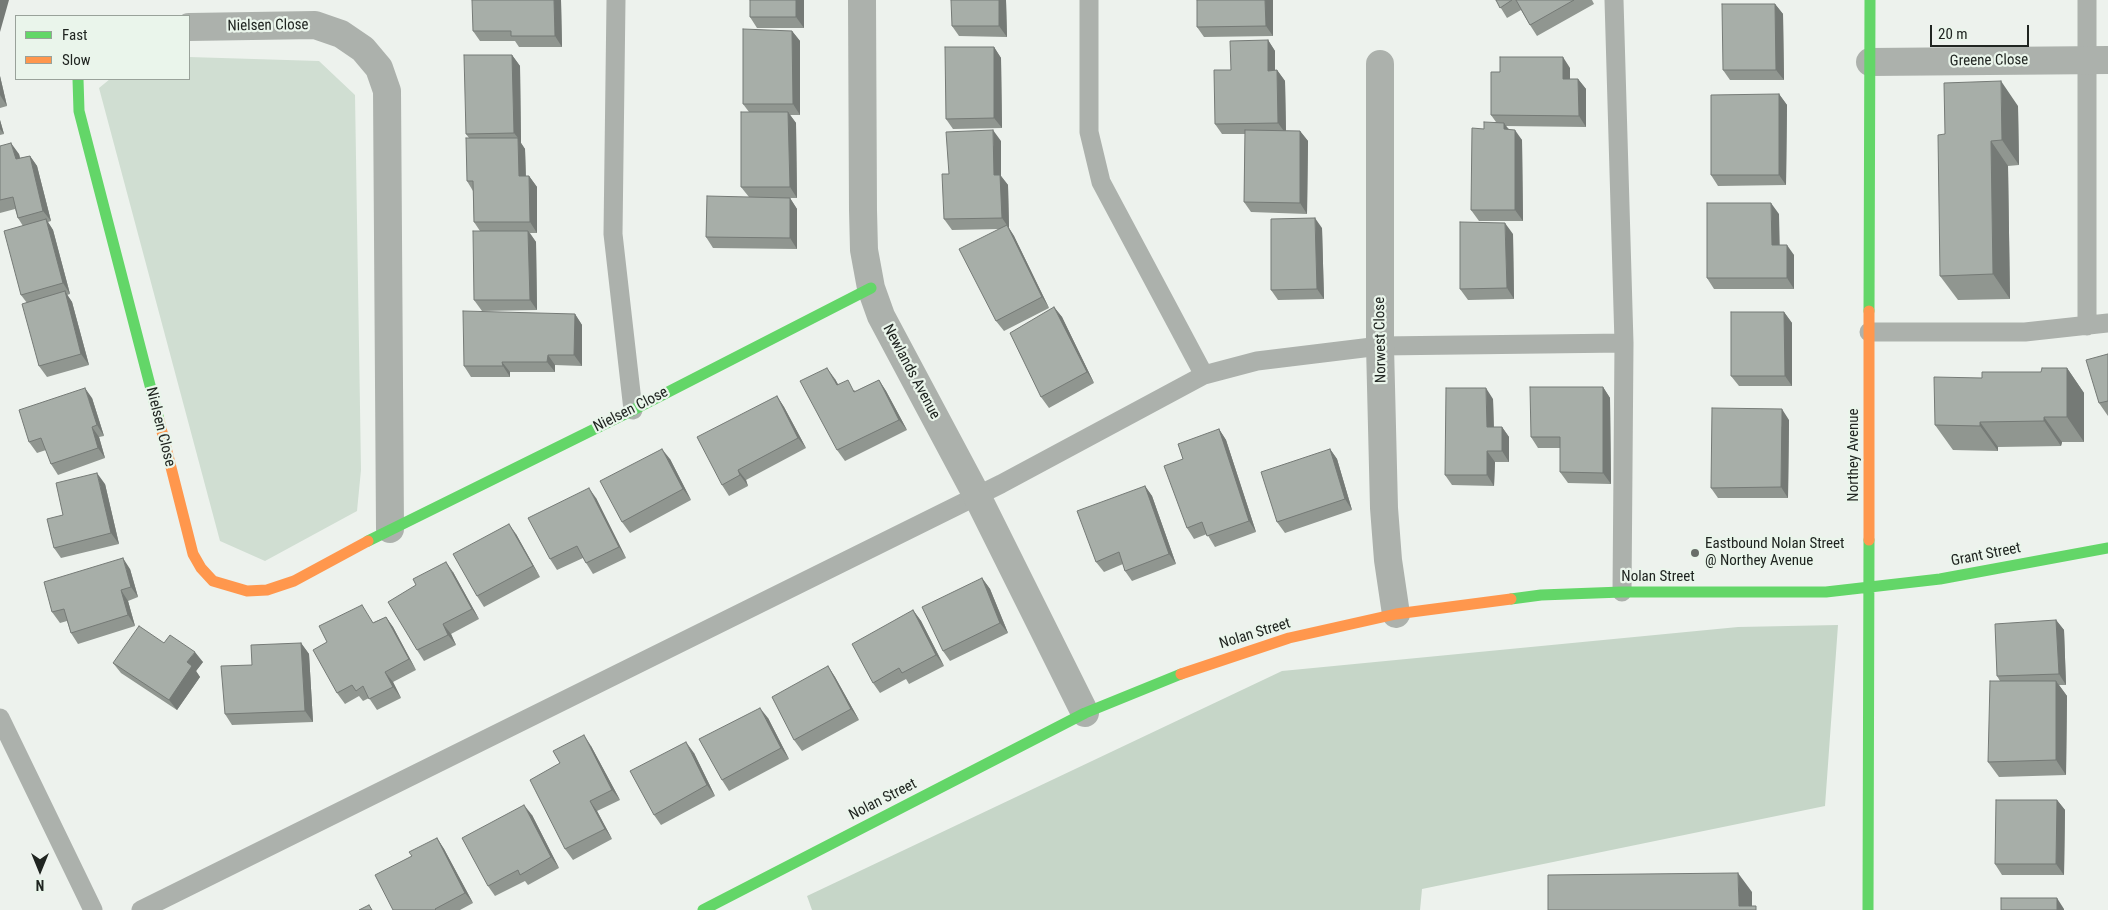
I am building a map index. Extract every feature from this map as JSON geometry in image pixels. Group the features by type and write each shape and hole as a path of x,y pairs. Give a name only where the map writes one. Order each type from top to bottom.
{"street":[{"name":"Newlands Avenue","path":"862,0 862,210 864,250 871,288 882,316 976,496 1085,713"},
{"name":"Northey Avenue","path":"1868,910 1870,0"},
{"name":"Nielsen Close","path":"190,27 314,25 341,34 363,49 379,68 387,91 390,529"},
{"name":"Greene Close","path":"1870,62 2098,60"},
{"name":"Norwest Close","path":"1380,64 1380,346 1384,508 1388,560 1396,614"},
{"name":"Nielsen Close","path":"78,80 82,121 193,554 201,568 213,581 247,591 267,590 294,582 390,529 633,410 871,288"},
{"name":"Grant Street","path":"1869,587 1940,579 2108,548"},
{"name":"Nolan Street","path":"713,908 1085,713 1165,679 1244,652 1325,629 1396,614 1542,595 1622,592 1826,592 1869,587"}],"lane":[{"path":"616,0 613,234 633,410"},
{"path":"1089,0 1089,132 1101,182 1204,375"},
{"path":"1614,0 1624,343 1622,592"},
{"path":"2087,0 2098,60 2087,326"},
{"path":"1869,332 2025,332 2108,323"},
{"path":"141,910 976,496 1204,375 1258,362 1380,346 1624,343"},
{"path":"0,718 93,910"}],"green space":[{"path":"190,57 319,61 355,95 361,470 357,511 265,561 220,541 99,88 109,80 190,80"},
{"path":"1838,625 1825,806 1422,889 1420,910 812,910 807,896 1282,671 1738,627"}],"building":[{"path":"472,0 554,0 555,36 511,36 511,31 473,31"},
{"path":"750,0 796,0 796,17 750,17"},
{"path":"951,0 999,0 999,26 952,26"},
{"path":"1197,0 1265,0 1266,26 1197,27"},
{"path":"1496,0 1512,0 1500,8"},
{"path":"1516,0 1574,0 1530,25"},
{"path":"1722,4 1775,4 1776,70 1723,70"},
{"path":"743,29 792,31 793,104 743,104"},
{"path":"1268,40 1268,71 1277,70 1278,123 1215,124 1214,70 1231,70 1230,41"},
{"path":"945,47 994,47 994,118 946,119"},
{"path":"464,55 512,55 514,133 466,134"},
{"path":"1500,57 1563,57 1563,79 1578,79 1579,116 1491,115 1491,72 1500,72"},
{"path":"2001,81 2002,140 1991,141 1993,274 1940,276 1938,135 1945,134 1944,83"},
{"path":"1779,94 1779,175 1711,175 1711,95"},
{"path":"741,112 788,112 790,187 741,187"},
{"path":"1484,122 1504,123 1504,129 1515,130 1515,210 1471,210 1472,128 1484,129"},
{"path":"993,130 994,175 1000,175 1002,218 944,219 942,174 949,174 946,132"},
{"path":"1245,130 1300,131 1300,203 1244,202"},
{"path":"466,138 518,138 519,176 529,176 530,222 474,222 473,181 467,181"},
{"path":"11,143 16,159 30,156 43,211 18,218 13,197 0,200 0,146"},
{"path":"707,196 790,198 790,238 706,237"},
{"path":"1707,203 1771,203 1772,245 1787,245 1787,278 1707,278"},
{"path":"1315,218 1317,289 1271,290 1271,219"},
{"path":"46,219 63,283 21,295 4,231"},
{"path":"1460,222 1505,223 1507,288 1460,289"},
{"path":"1007,225 1042,297 996,321 959,249"},
{"path":"473,231 528,231 530,300 474,300"},
{"path":"65,291 81,354 39,366 22,304"},
{"path":"1054,307 1087,372 1041,397 1010,333"},
{"path":"463,311 575,314 574,355 548,355 547,362 502,362 503,366 464,366"},
{"path":"1731,312 1784,312 1785,376 1731,376"},
{"path":"2108,354 2108,401 2099,403 2086,360"},
{"path":"827,368 837,385 848,380 854,392 879,380 899,420 837,450 800,381"},
{"path":"2042,368 2067,368 2067,417 2044,417 2044,421 1980,422 1980,426 1935,425 1934,377 1982,378 1982,372 2041,372"},
{"path":"1530,387 1603,387 1603,473 1560,472 1560,437 1531,437"},
{"path":"85,388 97,425 92,427 98,448 51,464 41,438 29,442 19,410"},
{"path":"1446,388 1486,388 1487,427 1502,427 1502,451 1487,451 1487,475 1445,475"},
{"path":"777,396 798,438 738,470 740,475 722,485 697,437"},
{"path":"1712,408 1782,409 1781,487 1711,488"},
{"path":"1219,429 1249,521 1207,536 1202,522 1187,528 1164,466 1183,459 1178,444"},
{"path":"662,449 683,489 622,522 600,481"},
{"path":"1330,449 1345,499 1277,522 1261,472"},
{"path":"97,473 111,533 54,548 47,519 63,515 56,483"},
{"path":"1145,486 1169,554 1125,571 1119,552 1096,562 1077,511"},
{"path":"589,488 619,547 586,563 577,546 550,559 528,518"},
{"path":"509,524 533,566 477,596 453,554"},
{"path":"123,558 131,587 121,590 128,615 71,633 64,609 52,612 44,582"},
{"path":"446,562 472,609 443,624 448,635 417,650 388,602 416,585 413,579"},
{"path":"982,578 1000,623 943,651 922,607"},
{"path":"362,605 373,623 386,617 409,659 385,672 393,687 369,699 363,686 356,691 352,685 337,693 313,650 327,642 319,626"},
{"path":"913,610 936,655 902,673 899,668 873,683 852,644"},
{"path":"2056,620 2059,674 1997,676 1995,624"},
{"path":"139,626 164,643 170,635 195,652 187,662 192,666 169,700 113,663"},
{"path":"301,643 305,711 225,714 221,666 252,665 251,645"},
{"path":"828,666 851,709 794,740 772,697"},
{"path":"1990,681 2056,681 2056,760 1988,762"},
{"path":"760,708 781,748 722,780 699,739"},
{"path":"584,735 612,790 590,801 605,829 565,849 530,780 560,763 553,751"},
{"path":"686,742 707,785 654,815 630,771"},
{"path":"1996,800 2057,800 2056,864 1995,864"},
{"path":"524,805 551,857 520,875 518,870 488,886 462,838"},
{"path":"437,838 465,893 436,910 393,910 375,875 412,856 409,852"},
{"path":"1738,873 1739,906 1756,906 1756,910 1548,910 1548,875"},
{"path":"2001,898 2057,898 2057,910 2001,910"},
{"path":"369,905 372,910 359,910"}],"traffic: fast":[{"path":"1869,311 1870,0"},
{"path":"78,80 79,111 159,420"},
{"path":"368,541 633,410 871,288"},
{"path":"1868,910 1869,540"},
{"path":"1511,599 1541,595 1622,592 1826,592 1940,579 2108,548"},
{"path":"703,910 1085,713 1181,674"}],"traffic: slow":[{"path":"1869,311 1869,540"},
{"path":"159,420 193,554 201,568 213,581 247,591 267,590 294,581 368,541"},
{"path":"1181,674 1289,638 1396,614 1511,599"}],"place":[{"name":"Eastbound Nolan Street @ Northey Avenue","path":"1695,553"}]}
